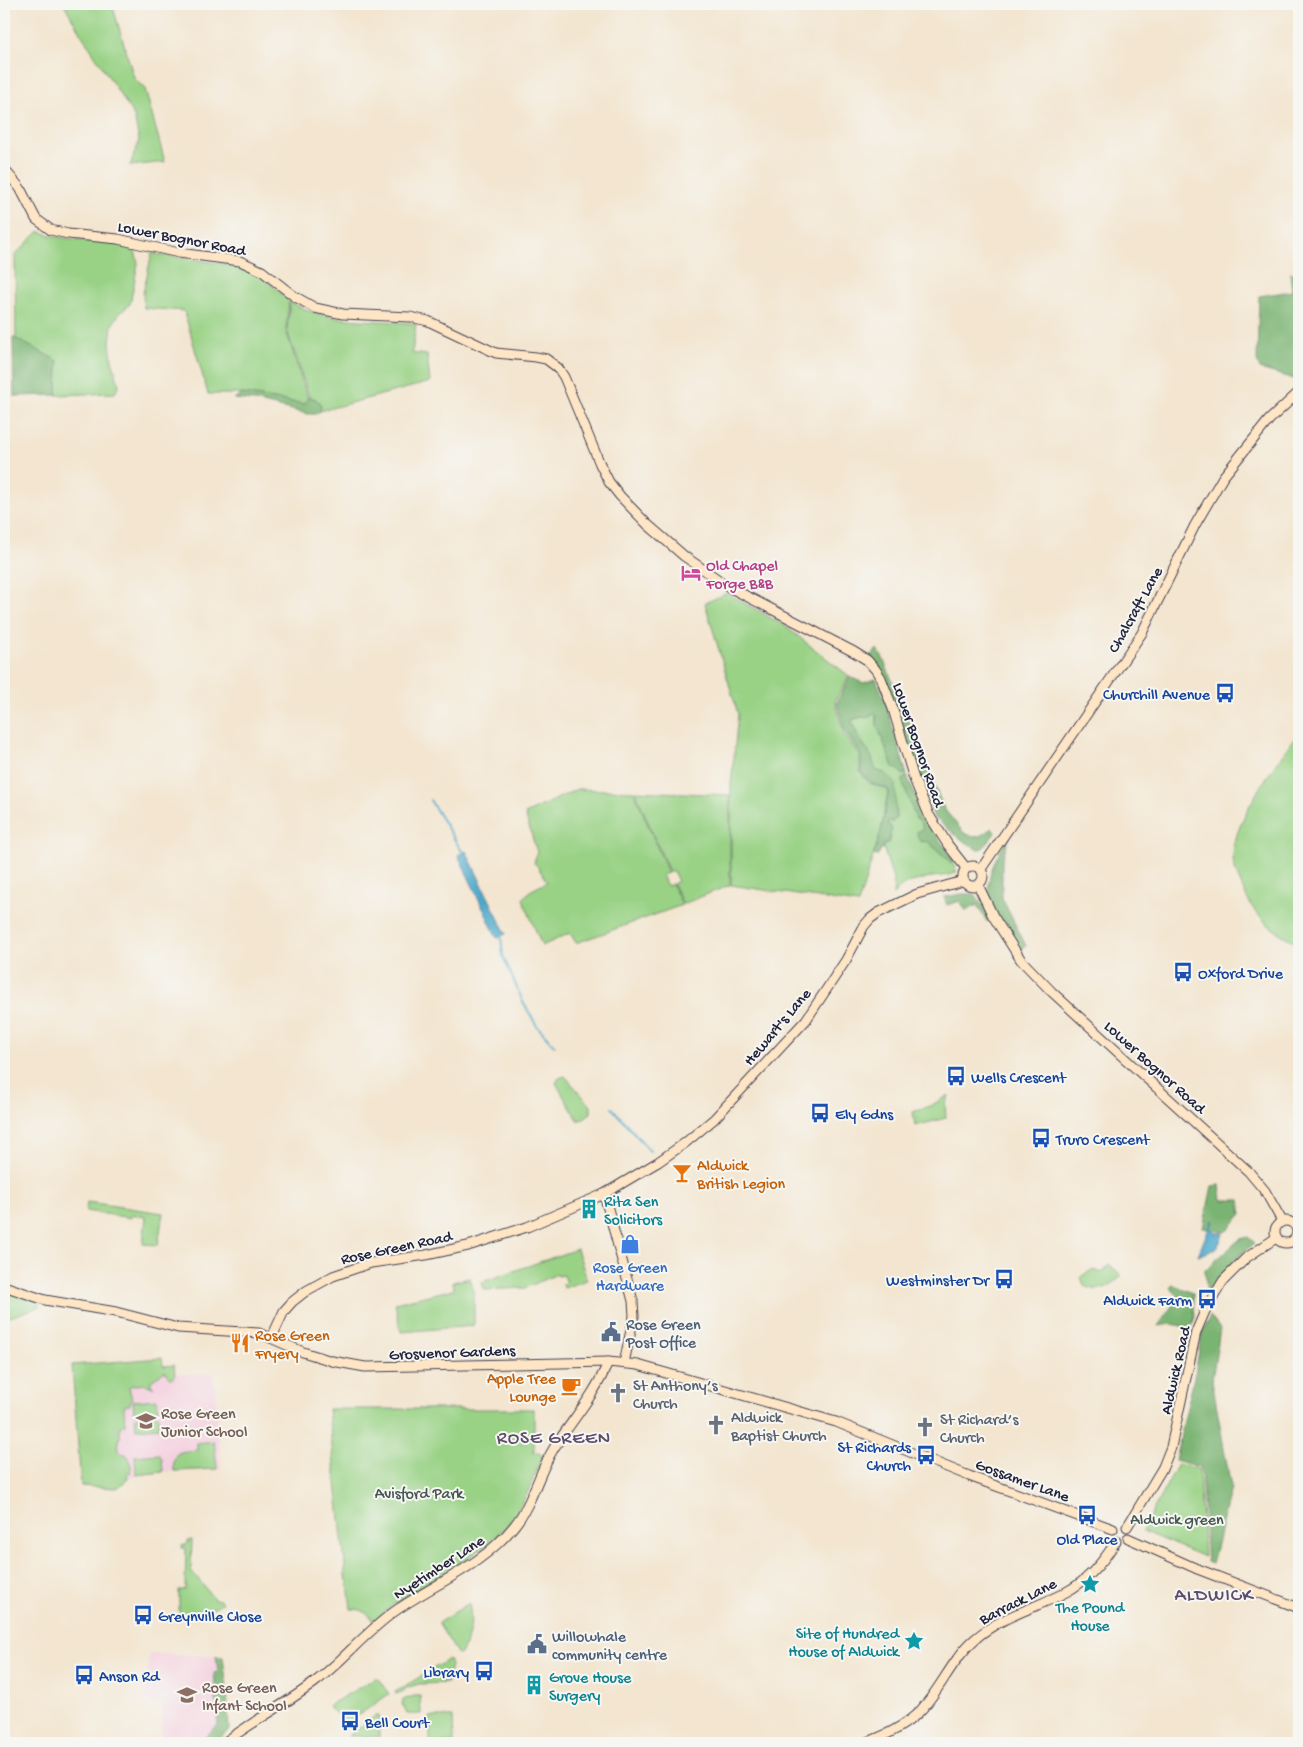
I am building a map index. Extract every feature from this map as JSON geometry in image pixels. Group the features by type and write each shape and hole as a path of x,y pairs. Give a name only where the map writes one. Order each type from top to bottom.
{"street":[{"name":"Lower Bognor Road","path":"4,169 20,188 36,219 51,230 68,234 118,239 179,253 240,261 262,271 294,296 315,308 344,314 392,315 428,321 496,353 542,357 552,363 564,377 609,482 647,524 684,556 729,587 854,652 875,669 888,694 905,754 928,815 966,868"},
{"name":"Chalcraft Lane","path":"980,869 1142,633 1195,525 1223,477 1269,420 1299,392"},
{"path":"972,866 980,869 983,876 978,884 972,886 963,881 962,874 966,868 972,866"},
{"name":"Hewart's Lane","path":"604,1194 668,1154 714,1119 806,1020 846,960 864,926 870,919 878,913 917,894 963,881"},
{"name":"Lower Bognor Road","path":"978,884 993,916 1020,960 1052,992 1249,1172 1265,1191 1282,1221"},
{"path":"604,1194 633,1301 634,1316 624,1363"},
{"name":"Rose Green Road","path":"272,1337 284,1311 292,1302 306,1291 333,1276 371,1263 434,1253 501,1237 604,1194"},
{"path":"1288,1220 1298,1225 1297,1233 1292,1241 1285,1243 1276,1238 1275,1228 1282,1221 1288,1220"},
{"name":"Aldwick Road","path":"1127,1527 1164,1467 1171,1447 1196,1332 1205,1311 1223,1281 1246,1258 1276,1238"},
{"path":"4,1286 45,1300 107,1310 178,1328 249,1332 272,1337"},
{"name":"Grosvenor Gardens","path":"272,1337 303,1352 332,1361 365,1367 608,1362 638,1365"},
{"name":"Nyetimber Lane","path":"224,1743 316,1681 382,1621 414,1598 477,1562 495,1547 515,1525 526,1509 551,1453 602,1378 608,1362"},
{"name":"Gossamer Lane","path":"638,1365 836,1422 970,1476 1113,1530"},
{"path":"1120,1525 1127,1527 1129,1532 1128,1538 1122,1542 1116,1541 1112,1535 1113,1530 1120,1525"},
{"path":"1128,1538 1195,1568 1299,1608"},
{"name":"Barrack Lane","path":"865,1743 895,1730 920,1710 964,1650 976,1638 1004,1620 1068,1591 1088,1576 1106,1557 1116,1541"}],"shaded area":[{"name":"Rose Green Junior School","path":"162,1358 163,1366 174,1365 174,1374 214,1374 221,1469 145,1473 128,1479 117,1488 81,1486 72,1365"},
{"name":"Rose Green Infant School","path":"149,1654 223,1657 227,1688 227,1717 199,1743 161,1743 163,1703 146,1701"}],"green space":[{"path":"64,4 112,4 134,78 145,89 165,162 130,166 139,140 134,116"},
{"path":"39,231 63,238 113,243 135,251 138,263 130,304 119,314 112,325 110,342 112,360 119,385 115,393 57,395 58,361 16,339 15,255"},
{"path":"152,253 241,268 255,273 275,287 289,301 286,330 308,400 304,404 243,394 208,394 184,311 144,308 143,293"},
{"path":"1290,273 1299,275 1299,376 1294,379 1260,369 1257,361 1259,296 1292,291"},
{"path":"290,302 321,314 336,317 416,324 412,353 427,355 430,382 320,411 321,405 316,399 309,397 287,330"},
{"path":"13,337 58,361 57,395 14,396"},
{"path":"243,394 304,404 309,397 316,399 321,405 320,411 316,414 308,414 255,401 234,399"},
{"path":"727,593 785,626 849,676 835,701 844,734 860,756 860,772 869,783 888,790 881,831 858,904 731,885 731,786 738,714 705,603"},
{"path":"877,649 882,656 944,809 963,832 973,837 980,836 992,828 995,833 984,847 978,850 958,837 934,817 870,657"},
{"path":"850,677 863,683 876,679 885,701 906,772 903,775 898,769 893,767 877,725 877,716 873,713 866,718 853,719 852,723 871,756 877,771 886,773 895,783 896,818 893,822 888,822 888,825 892,828 888,843 884,845 877,856 874,855 889,790 870,782 861,772 861,755 845,732 837,702"},
{"path":"873,713 877,716 877,725 898,769 905,775 906,772 908,778 905,777 924,829 922,842 927,841 953,864 956,870 956,873 953,874 928,877 909,883 901,887 893,895 894,882 883,847 889,843 891,828 887,825 888,822 896,818 886,773 877,771 852,723 853,719 870,716"},
{"path":"1299,732 1299,944 1265,922 1252,907 1236,873 1233,856 1235,841 1241,825 1258,791"},
{"path":"905,777 908,778 934,831 955,861 953,864 927,841 922,842 918,839 917,832 923,828 916,819 902,781"},
{"path":"577,789 634,791 668,873 662,875 667,886 672,884 682,905 576,943 570,933 542,946 523,899 530,891 547,882 534,863 537,852 525,814"},
{"path":"635,791 730,795 730,885 683,904 673,884 678,881 673,871 669,872"},
{"path":"1011,832 1002,860 1002,898 1026,946 1021,950 998,916 989,897 991,871"},
{"path":"974,894 984,906 989,917 987,922 977,905 966,911 960,901 947,905 944,897"},
{"path":"565,1076 591,1106 591,1113 581,1120 578,1120 575,1116 556,1083 559,1078"},
{"path":"949,1095 945,1105 946,1118 915,1126 913,1112 932,1105"},
{"path":"1220,1185 1222,1200 1240,1200 1242,1214 1225,1232 1203,1228 1212,1186"},
{"path":"87,1202 163,1213 158,1245 143,1244 146,1217 131,1215 131,1218 86,1211"},
{"path":"1248,1237 1255,1243 1228,1268 1207,1297 1205,1270 1240,1239"},
{"path":"577,1249 587,1280 564,1288 563,1284 566,1281 564,1275 558,1276 557,1274 525,1288 484,1290 482,1282"},
{"path":"1109,1264 1122,1276 1104,1288 1095,1289 1084,1286 1081,1277 1092,1271 1103,1273"},
{"path":"470,1278 474,1292 474,1324 472,1326 401,1332 395,1303 454,1289 453,1282"},
{"path":"1172,1284 1193,1293 1195,1317 1191,1328 1172,1324 1158,1326 1179,1296 1170,1288"},
{"path":"4,1289 39,1302 39,1307 4,1319"},
{"path":"1210,1316 1220,1329 1212,1380 1231,1488 1212,1564 1207,1562 1201,1467 1175,1460 1202,1334"},
{"path":"162,1358 163,1366 174,1365 175,1376 171,1379 165,1371 150,1382 154,1387 143,1384 129,1387 132,1400 130,1405 124,1406 125,1425 120,1426 120,1438 118,1439 119,1451 121,1454 126,1454 131,1463 130,1473 127,1474 128,1479 117,1488 81,1486 72,1365"},
{"path":"157,1399 158,1411 134,1414 133,1401"},
{"name":"Avisford Park","path":"328,1409 534,1409 534,1452 543,1455 519,1508 498,1535 476,1553 409,1594 374,1621 364,1612 351,1609 348,1582 345,1576"},
{"path":"158,1415 160,1427 136,1429 135,1417"},
{"path":"214,1441 217,1469 174,1471 174,1459 178,1453 197,1450 197,1443"},
{"path":"159,1454 162,1459 163,1472 136,1475 135,1456"},
{"name":"Aldwick green","path":"1178,1464 1199,1469 1204,1557 1142,1531"},
{"path":"188,1540 192,1540 191,1570 214,1599 220,1600 222,1603 191,1616 180,1614 179,1610 179,1590 185,1590 186,1548 181,1548 181,1546 188,1544"},
{"path":"469,1603 470,1629 461,1654 458,1655 438,1623"},
{"path":"216,1656 223,1657 229,1730 215,1743 199,1743 218,1725 214,1673 218,1672"},
{"path":"449,1659 451,1665 447,1683 419,1684 406,1688 404,1691 396,1694 395,1692"},
{"path":"377,1677 389,1694 346,1724 328,1706"},
{"path":"420,1696 421,1714 407,1714 402,1704 403,1700"},
{"path":"376,1715 379,1715 379,1737 349,1736"},
{"path":"430,1717 453,1717 454,1743 430,1743"}],"water":[{"path":"466,851 506,934 497,938 458,855"},
{"path":"1212,1220 1211,1229 1216,1233 1223,1233 1222,1238 1215,1248 1198,1255"}],"waterway":[{"path":"430,800 463,853"},
{"path":"501,936 503,956 523,1002 537,1026 555,1046"},
{"path":"612,1108 650,1151"}],"place":[{"name":"Old Chapel Forge B&B","path":"691,573"},
{"name":"Churchill Avenue","path":"1225,693"},
{"name":"Oxford Drive","path":"1183,972"},
{"name":"Wells Crescent","path":"956,1076"},
{"name":"Ely Gdns","path":"820,1113"},
{"name":"Truro Crescent","path":"1041,1138"},
{"name":"Aldwick British Legion","path":"682,1173"},
{"name":"Rita Sen Solicitors","path":"589,1209"},
{"name":"Rose Green Hardware","path":"630,1244"},
{"name":"Westminster Dr","path":"1004,1279"},
{"name":"Aldwick Farm","path":"1207,1299"},
{"name":"Rose Green Post Office","path":"611,1332"},
{"name":"Rose Green Fryery","path":"240,1343"},
{"name":"Apple Tree Lounge","path":"571,1386"},
{"name":"St Anthony’s Church","path":"618,1393"},
{"name":"Rose Green Junior School","path":"146,1421"},
{"name":"Aldwick Baptist Church","path":"716,1425"},
{"name":"St Richard’s Church","path":"925,1427"},
{"name":"St Richards Church","path":"926,1455"},
{"name":"Old Place","path":"1087,1515"},
{"name":"The Pound House","path":"1090,1584"},
{"name":"Greynville Close","path":"143,1615"},
{"name":"Site of Hundred House of Aldwick","path":"914,1641"},
{"name":"Willowhale community centre","path":"537,1644"},
{"name":"Library","path":"484,1671"},
{"name":"Anson Rd","path":"84,1675"},
{"name":"Grove House Surgery","path":"534,1685"},
{"name":"Rose Green Infant School","path":"187,1695"},
{"name":"Bell Court","path":"350,1721"}],"district":[{"name":"ROSE GREEN","path":"554,1436"},
{"name":"ALDWICK","path":"1214,1593"}]}
